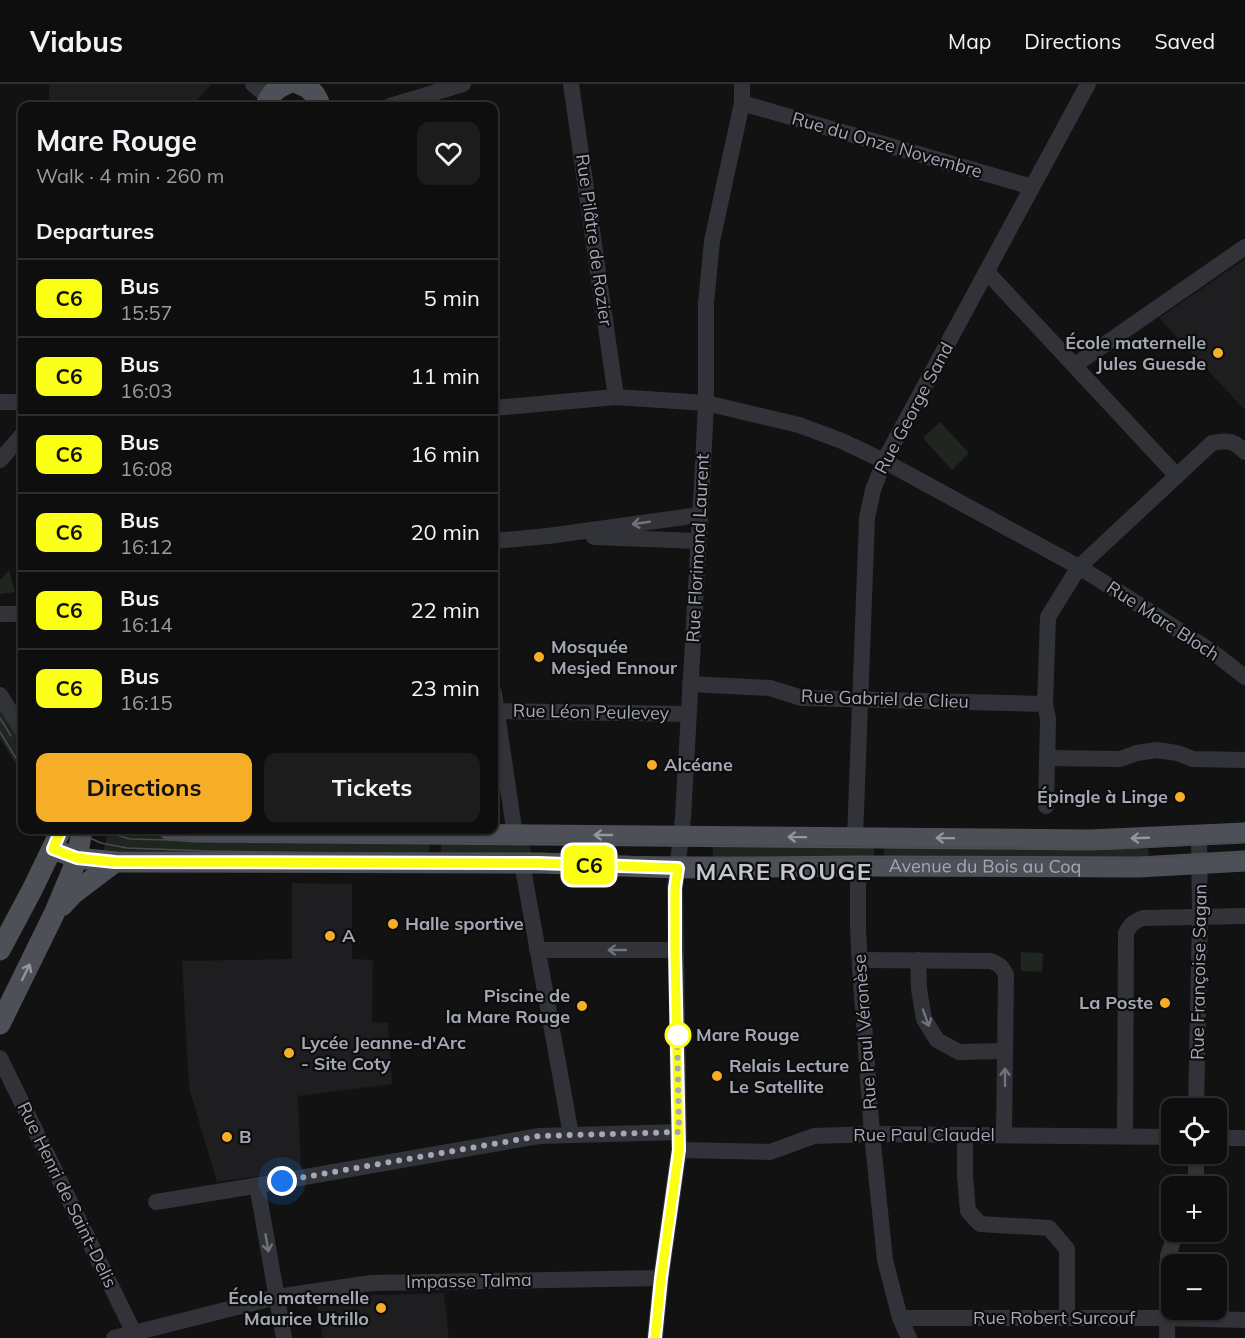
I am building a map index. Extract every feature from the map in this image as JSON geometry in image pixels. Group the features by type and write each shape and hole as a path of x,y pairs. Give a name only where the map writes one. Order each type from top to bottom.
{"main road":[{"path":"263,96 287,84"},
{"name":"Avenue du Bois au Coq","path":"409,834 1089,840 1245,833"},
{"path":"0,950 59,834"},
{"path":"0,1024 54,914 77,858 81,834"},
{"name":"Avenue du Bois au Coq","path":"53,849 77,858 115,862 522,863 678,868 1139,867 1245,861"},
{"path":"54,914 74,893 115,862"}],"street":[{"path":"408,102 463,84"},
{"name":"Rue Pilâtre de Rozier","path":"571,84 616,397"},
{"name":"Rue Florimond Laurent","path":"655,1338 679,1150 675,888 681,836 706,403 706,303 712,241 742,103 742,84"},
{"name":"Rue George Sand","path":"855,837 867,518 873,490 884,461 1088,84"},
{"name":"Rue du Onze Novembre","path":"742,103 1032,187"},
{"path":"1075,365 1245,247"},
{"path":"987,272 1177,476"},
{"name":"Rue Marc Bloch","path":"498,408 616,397 706,403 799,425 842,441 884,461 1079,567 1214,653 1245,677"},
{"path":"0,402 18,402"},
{"path":"0,460 18,440"},
{"path":"1046,806 1048,719 1045,704 1048,616 1079,567 1212,443 1227,440 1241,447 1245,452"},
{"path":"498,541 699,515"},
{"path":"548,536 698,541"},
{"path":"0,614 18,614"},
{"name":"Rue Gabriel de Clieu","path":"690,684 770,688 802,698 1045,704"},
{"path":"0,695 18,724"},
{"name":"Rue Léon Peulevey","path":"498,711 688,714"},
{"path":"498,730 515,835"},
{"path":"1048,758 1120,759 1137,753 1158,750 1177,753 1193,759 1245,760"},
{"name":"Rue Françoise Sagan","path":"1196,1098 1200,917 1199,836"},
{"path":"522,863 571,1135"},
{"name":"Rue Paul Véronèse","path":"858,866 860,960 872,1134 885,1260 900,1318 909,1338"},
{"path":"1125,1136 1126,933 1129,926 1143,918 1245,916"},
{"path":"537,950 675,950"},
{"path":"860,960 990,961 1002,966 1006,975 1004,1136"},
{"path":"918,960 924,1019 937,1040 959,1052 1005,1051"},
{"name":"Rue Henri de Saint-Delis","path":"0,1058 134,1333"},
{"path":"156,1202 539,1136 679,1132"},
{"name":"Rue Paul Claudel","path":"679,1150 770,1152 814,1136 872,1134 1161,1137"},
{"path":"965,1135 965,1178 969,1211 980,1224 1049,1228 1067,1249 1067,1318"},
{"path":"1227,1138 1245,1138"},
{"path":"257,1185 284,1338"},
{"name":"Impasse Talma","path":"114,1338 277,1297 371,1283 661,1278"},
{"name":"Rue Robert Surcouf","path":"900,1318 1161,1318"},
{"path":"1167,1320 1167,1338"},
{"name":"Rue Robert Surcouf","path":"1227,1320 1245,1320"}],"shaded area":[{"path":"49,84 211,85 195,102 49,102"},
{"name":"École maternelle Jules Guesde","path":"1245,259 1245,410 1159,318"},
{"path":"940,422 969,453 952,470 923,438"},
{"path":"9,570 15,592 0,594 0,580"},
{"path":"0,701 18,730 18,767 0,738"},
{"path":"107,834 429,839 429,858 103,853"},
{"path":"442,839 528,839 532,859 440,859"},
{"path":"713,842 874,844 874,860 713,860"},
{"path":"884,844 1148,844 1149,862 884,860"},
{"name":"Lycée Jeanne-d'Arc - Site Coty","path":"292,883 352,884 352,959 373,960 372,1022 388,1023 392,1084 298,1096 301,1170 217,1182 189,1088 182,961 292,959"},
{"path":"1021,952 1043,953 1042,972 1021,971"},
{"name":"École maternelle Maurice Utrillo","path":"444,1293 449,1338 323,1338 316,1299"}],"tram line":[{"path":"0,718 11,736"},
{"path":"0,732 18,761"},
{"path":"81,834 101,843 127,848 207,851 653,857 1112,859 1245,853"},
{"path":"113,834 130,839 207,841 1113,849 1245,842"}],"bus line":[{"name":"C6","path":"59,834 53,849 77,858 115,862 538,863 678,868 675,888 675,950 679,1150 655,1338"}],"place":[{"name":"École maternelle Jules Guesde","path":"1218,353"},
{"name":"Mosquée Mesjed Ennour","path":"539,657"},
{"name":"Alcéane","path":"652,765"},
{"name":"Épingle à Linge","path":"1180,797"},
{"name":"Halle sportive","path":"393,924"},
{"name":"A","path":"330,936"},
{"name":"La Poste","path":"1165,1003"},
{"name":"Piscine de la Mare Rouge","path":"582,1006"},
{"name":"Mare Rouge","path":"678,1035"},
{"name":"Lycée Jeanne-d'Arc - Site Coty","path":"289,1053"},
{"name":"Relais Lecture Le Satellite","path":"717,1076"},
{"name":"B","path":"227,1137"},
{"name":"École maternelle Maurice Utrillo","path":"381,1308"}],"district":[{"name":"MARE ROUGE","path":"784,872"}],"route":[{"path":"282,1181 539,1136 679,1132 677,1028 678,1035"}]}
